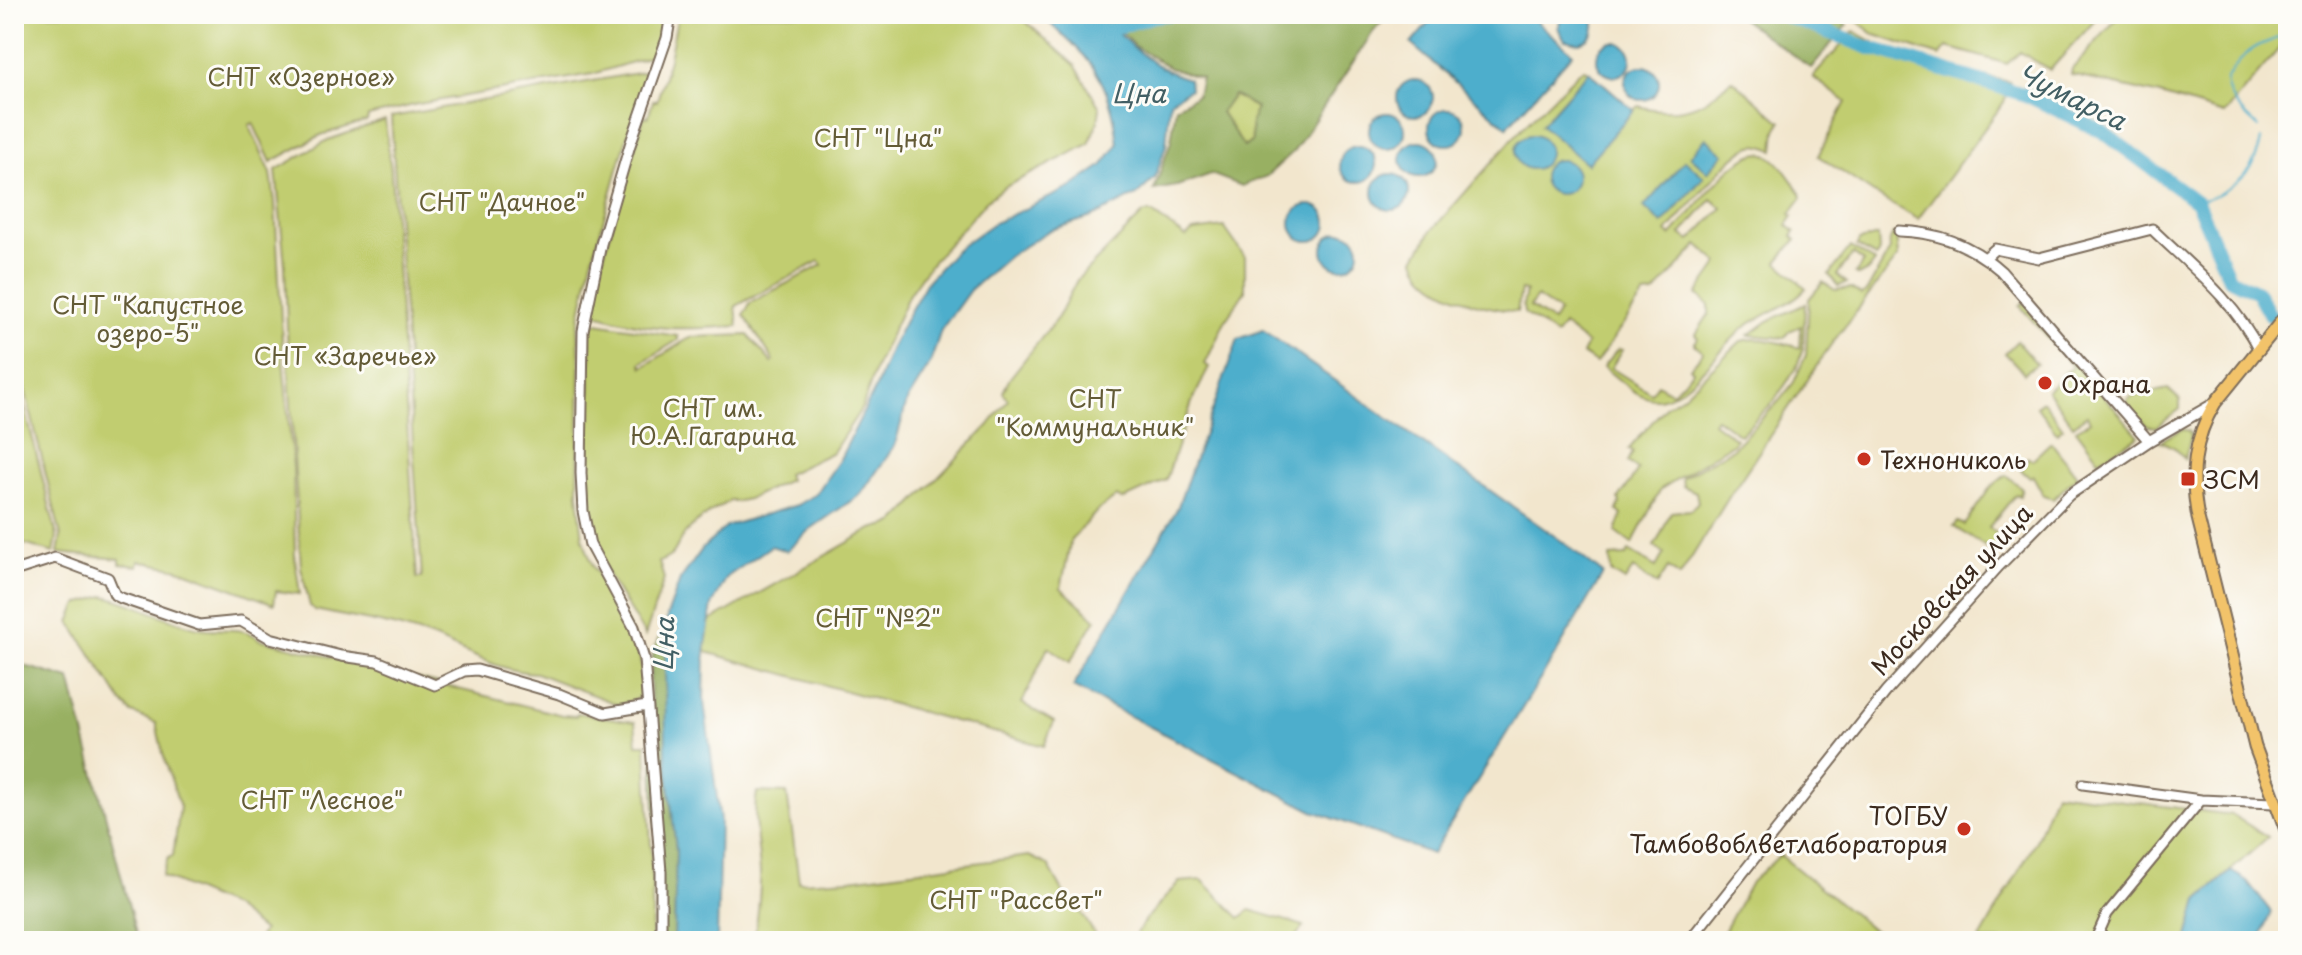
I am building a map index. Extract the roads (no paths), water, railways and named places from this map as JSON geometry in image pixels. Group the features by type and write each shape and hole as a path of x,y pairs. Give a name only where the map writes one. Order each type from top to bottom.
{"main road":[{"name":"Московская улица","path":"2215,403 2288,313"},
{"path":"2215,403 2197,439 2193,479 2196,508 2255,747 2288,835"}],"street":[{"path":"661,941 661,872 642,647 590,545 583,511 581,464 583,331 601,244 630,145 663,51 671,14"},
{"path":"1986,257 1995,249 2039,258 2152,229 2204,277 2245,327 2259,350"},
{"path":"1899,231 1915,231 1945,238 1986,257 2149,441"},
{"name":"Московская улица","path":"1689,941 1886,692 2069,495 2149,441 2215,403"},
{"path":"14,571 55,558 108,578 115,595 121,598 199,625 241,621 253,631 270,638 341,656 377,661 435,685 464,671 477,670 559,694 605,713 647,706"},
{"path":"2083,784 2201,800 2274,803"},
{"path":"2095,941 2107,914 2201,800"}],"water":[{"name":"Цна","path":"1038,14 1098,14 1151,61 1189,79 1190,89 1170,101 1166,145 1155,178 1137,195 1092,217 1050,230 1009,256 970,290 941,330 930,364 907,401 895,445 861,494 809,530 787,551 771,546 727,577 712,605 705,652 704,702 720,820 717,941 674,941 676,850 666,754 665,668 667,616 680,580 703,548 727,526 797,505 816,494 840,459 909,313 928,280 957,249 992,224 1070,188 1102,166 1118,144 1110,101 1094,69 1071,42"},
{"path":"1436,14 1528,14 1573,53 1507,127 1411,44"},
{"path":"1562,14 1591,14 1594,28 1591,35 1579,43 1565,40 1558,28"},
{"path":"1614,42 1626,47 1631,59 1626,71 1614,76 1602,71 1597,59 1602,47"},
{"path":"1642,66 1654,71 1659,83 1654,95 1642,100 1630,95 1625,83 1630,71"},
{"path":"1589,71 1634,110 1587,164 1541,125"},
{"path":"1415,80 1428,85 1433,98 1428,111 1415,116 1402,111 1397,98 1402,85"},
{"path":"1447,109 1460,114 1465,127 1460,140 1447,145 1434,140 1429,127 1434,114"},
{"path":"1387,113 1400,118 1405,131 1400,144 1387,149 1374,144 1369,131 1374,118"},
{"path":"1532,135 1544,140 1549,152 1544,164 1532,169 1520,164 1515,152 1520,140"},
{"path":"1706,138 1724,154 1708,172 1690,156"},
{"path":"1419,141 1432,146 1437,159 1432,172 1419,177 1406,172 1401,159 1406,146"},
{"path":"1358,146 1371,151 1376,164 1371,177 1358,182 1345,177 1340,164 1345,151"},
{"path":"1560,160 1572,165 1577,177 1572,189 1560,194 1548,189 1543,177 1548,165"},
{"path":"1685,160 1704,177 1662,224 1644,207"},
{"path":"1391,174 1404,179 1409,192 1404,205 1391,210 1378,205 1373,192 1378,179"},
{"path":"1309,205 1322,210 1327,223 1322,236 1309,241 1296,236 1291,223 1296,210"},
{"path":"1341,232 1354,237 1359,250 1354,263 1341,268 1328,263 1323,250 1328,237"},
{"path":"1263,330 1563,542 1603,574 1432,854 1313,811 1073,687 1177,509 1238,339"},
{"path":"2231,871 2247,881 2271,912 2259,941 2187,941 2198,900"}],"waterway":[{"name":"Чумарса","path":"1097,34 1153,16 1170,14"},
{"name":"Чумарса","path":"1780,14 1867,47 2026,95 2103,132 2197,202 2229,278 2257,292 2270,315"},
{"path":"2259,128 2233,101 2226,79 2248,52 2288,32"},
{"path":"2197,202 2220,193 2239,180 2253,162 2261,139"}],"place":[{"name":"Охрана","path":"2045,383"},
{"name":"Технониколь","path":"1864,459"},
{"name":"ЗСМ","path":"2188,479"},
{"name":"ТОГБУ Тамбовоблветлаборатория","path":"1964,829"}],"park label":[{"name":"СНТ «Озерное»","path":"301,76"},
{"name":"СНТ \"Цна\"","path":"878,137"},
{"name":"СНТ \"Дачное\"","path":"502,201"},
{"name":"СНТ \"Капустное озеро-5\"","path":"148,318"},
{"name":"СНТ «Заречье»","path":"345,355"},
{"name":"СНТ \"Коммунальник\"","path":"1095,412"},
{"name":"СНТ им. Ю.А.Гагарина","path":"713,421"},
{"name":"СНТ \"№2\"","path":"878,617"},
{"name":"СНТ \"Лесное\"","path":"322,799"},
{"name":"СНТ \"Рассвет\"","path":"1016,899"}]}
